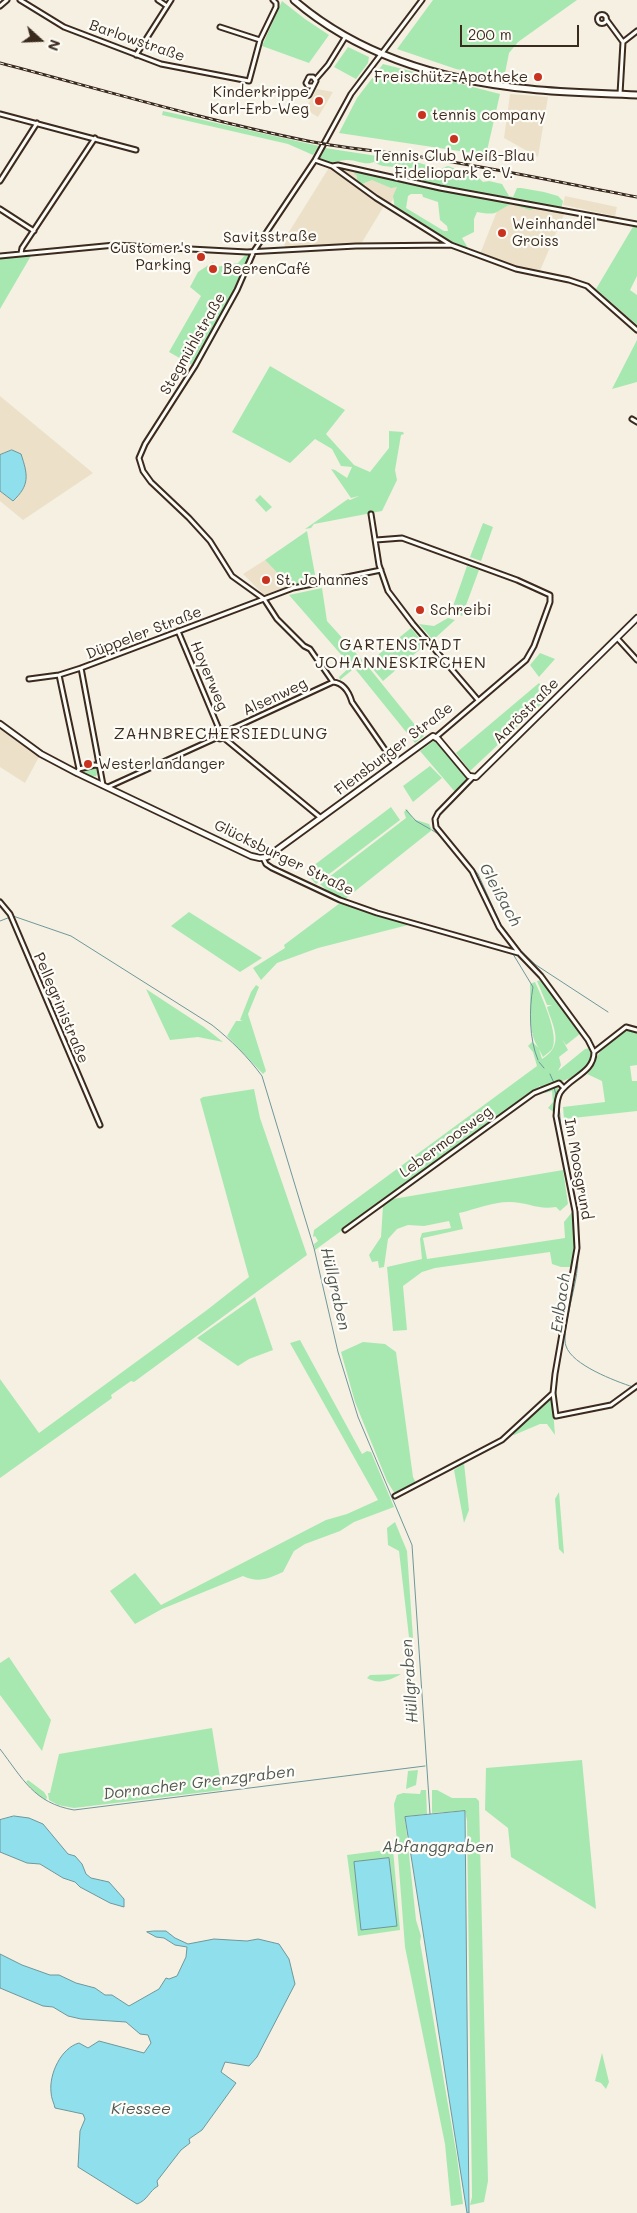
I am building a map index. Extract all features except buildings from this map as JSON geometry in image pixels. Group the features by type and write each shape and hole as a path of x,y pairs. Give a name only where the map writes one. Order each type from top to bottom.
{"main road":[{"path":"294,0 346,36 382,54 439,72 484,83 537,90 637,95"}],"street":[{"path":"0,6 7,0"},
{"path":"158,0 167,6"},
{"path":"136,55 171,0"},
{"name":"Stegmühlstraße","path":"264,599 232,576 210,541 151,482 143,471 140,458 145,444 195,366 237,290 254,251 315,160 351,94 422,0"},
{"name":"Barlowstraße","path":"23,1 64,27 136,55 182,70 249,81 260,40"},
{"path":"220,27 260,40 274,1"},
{"path":"606,19 623,42 620,94"},
{"path":"623,42 637,31"},
{"path":"309,95 315,80 328,65 346,36"},
{"path":"313,86 307,84 306,80 310,77 315,80"},
{"path":"0,114 136,150"},
{"path":"0,181 37,123"},
{"path":"21,253 22,248 95,138"},
{"path":"315,160 332,166 376,198 451,245 516,269 569,280 587,286 637,330"},
{"path":"332,166 338,164 440,188 637,224"},
{"path":"0,209 34,231"},
{"name":"Savitsstraße","path":"0,256 115,245 254,251 356,246 451,245"},
{"path":"632,419 637,422"},
{"path":"371,514 381,570 388,592 478,700"},
{"name":"Flensburger Straße","path":"263,858 321,818 429,738 436,737 526,660 534,646 550,602 550,595 509,577 402,538 376,540"},
{"name":"Düppeler Straße","path":"29,679 59,675 81,668 293,588 381,570"},
{"path":"264,599 277,619 304,646 310,649 333,682 340,682 350,694 352,702 395,764"},
{"name":"Aaröstraße","path":"519,953 499,928 472,871 436,827 435,822 440,811 473,777 478,776 510,745 637,618"},
{"name":"Hoyerweg","path":"178,631 219,730"},
{"path":"617,638 637,660"},
{"path":"81,668 105,786 216,738 220,740 224,738"},
{"path":"59,675 78,771 95,765 100,766"},
{"name":"Alsenweg","path":"225,732 333,682"},
{"name":"Glücksburger Straße","path":"0,724 41,754 251,856 263,858 266,864 272,868 340,900 377,913 519,953"},
{"path":"216,738 216,733 219,730 225,732 224,738"},
{"path":"436,737 469,776 473,777"},
{"path":"224,738 321,818"},
{"name":"Pellegrinistraße","path":"0,902 10,914 100,1125"},
{"path":"519,953 542,976 588,1040 594,1052 594,1059 589,1067 564,1088"},
{"path":"594,1052 626,1027 637,1030"},
{"name":"Lebermoosweg","path":"345,1230 534,1092 559,1083 564,1088"},
{"name":"Im Moosgrund","path":"564,1088 557,1102 556,1116 575,1211 577,1248 554,1393 556,1416 611,1406 637,1386"},
{"path":"395,1496 502,1440 554,1393"}],"shaded area":[{"name":"Kinderkrippe Karl-Erb-Weg","path":"317,89 333,92 318,117 305,109"},
{"path":"510,94 548,97 538,157 504,138"},
{"path":"330,166 402,183 388,208 384,206 361,244 285,248 284,240"},
{"path":"565,196 617,207 615,216 563,205"},
{"path":"501,201 565,212 539,273 480,254"},
{"path":"0,396 93,473 23,520 0,501"},
{"name":"St. Johannes","path":"265,560 290,586 264,595 243,574"},
{"path":"0,727 40,755 25,783 0,767"}],"green space":[{"path":"433,0 577,0 518,42 509,53 504,78 456,69 397,49"},
{"path":"282,1 329,35 309,63 262,46"},
{"path":"348,47 369,57 368,63 356,79 334,67"},
{"name":"tennis company","path":"383,64 500,94 486,155 339,133 357,98"},
{"path":"163,111 319,146 313,155 288,144 162,115"},
{"path":"325,148 416,162 440,169 448,166 479,178 483,182 489,181 502,184 509,196 513,197 517,188 521,188 558,196 563,201 561,210 543,206 530,210 511,204 489,214 477,212 474,219 474,232 462,238 468,248 466,250 442,239 395,209 393,196 397,187 391,188 372,180 359,185 357,183 357,176 354,173 356,171 410,178 413,174 409,170 379,165 374,162 367,163 350,160 329,162 319,159","holes":["411,194 422,194 423,197 438,202 440,220 447,226 448,231 444,231 406,208 408,196"]},
{"path":"634,225 637,226 637,276 630,290 637,295 637,325 596,289"},
{"path":"32,254 0,309 0,258"},
{"path":"246,254 250,256 214,329 192,365 169,352 201,296 190,287 198,272 213,262 216,267 238,263"},
{"path":"637,340 637,382 612,389"},
{"path":"270,366 345,410 326,434 354,465 370,472 389,448 389,431 403,432 395,470 397,480 382,511 314,524 311,528 305,529 348,499 359,496 351,498 331,469 347,478 352,467 341,466 332,449 315,439 290,463 232,432"},
{"path":"260,495 272,507 266,512 255,500"},
{"path":"483,523 493,527 481,561 470,557"},
{"path":"307,531 316,580 290,586 265,560"},
{"path":"467,566 479,570 462,616 451,612"},
{"path":"322,588 327,621 363,661 340,680 339,677 351,666 289,595"},
{"path":"448,618 455,620 433,640 419,624 434,626"},
{"path":"411,628 425,645 383,681 368,663"},
{"path":"540,653 555,659 539,677 530,665"},
{"path":"366,664 424,736 415,743 356,670"},
{"path":"539,683 550,696 470,771 456,753"},
{"path":"436,739 468,778 456,793 420,751"},
{"path":"430,766 442,778 413,802 403,786"},
{"path":"93,767 99,770 96,776 91,777 83,773 86,769"},
{"path":"391,807 400,820 316,884 305,872"},
{"path":"407,809 413,819 429,824 432,830 344,900 331,894 320,884 406,818 404,812"},
{"path":"340,903 412,924 318,948 277,963 261,980 253,968 285,948 284,945"},
{"path":"189,912 262,958 240,972 171,926"},
{"path":"543,980 581,1033 566,1045 562,1039 568,1050 559,1057 561,1065 558,1071 585,1049 591,1048 592,1052 586,1068 576,1075 559,1082 555,1113 548,1108 553,1102 552,1091 545,1093 540,1086 315,1250 314,1244 318,1241 315,1236 313,1237 314,1230 537,1066 533,1052 528,1046 532,1042 539,1048 535,1042 530,1018 530,984 535,982 549,1016 554,1035 554,1043 550,1051 543,1057 539,1049 542,1059 549,1054 553,1048 555,1042 555,1035 547,1007 552,1005 547,1005 537,981"},
{"path":"256,985 259,987 248,1014 266,1071 263,1074 227,1036 236,1021 243,1021 240,1020 251,992"},
{"path":"146,989 204,1027 223,1042 198,1037 170,1040"},
{"path":"625,1030 637,1032 637,1065 630,1066 632,1081 637,1081 637,1111 564,1119 563,1107 605,1102 602,1081 587,1074 602,1049"},
{"path":"254,1089 260,1118 307,1255 134,1382 131,1381 111,1395 112,1398 108,1401 0,1478 0,1379 39,1433 249,1277 200,1099"},
{"path":"563,1170 568,1204 560,1211 556,1207 549,1208 516,1202 497,1203 459,1213 463,1229 423,1238 427,1259 565,1238 564,1222 573,1211 574,1248 571,1267 561,1267 552,1264 550,1252 435,1268 422,1272 403,1286 407,1330 393,1331 387,1267 422,1259 420,1239 422,1233 451,1228 449,1221 424,1226 408,1225 397,1229 388,1239 384,1267 379,1268 378,1261 372,1262 369,1255 381,1237 383,1206 393,1199"},
{"path":"255,1297 273,1350 249,1359 238,1366 197,1338"},
{"path":"300,1340 362,1454 367,1451 371,1452 394,1507 354,1522 340,1531 305,1544 294,1551 283,1572 258,1580 243,1576 162,1609 135,1624 110,1591 135,1573 161,1605 326,1520 347,1514 378,1500 290,1343"},
{"path":"363,1342 385,1344 396,1352 413,1477 416,1483 395,1494 387,1481 355,1402 341,1352"},
{"path":"552,1397 555,1435 547,1424 540,1424 514,1435 512,1434"},
{"path":"464,1463 469,1510 464,1523 454,1470"},
{"path":"559,1492 564,1554 559,1549 555,1499"},
{"path":"395,1522 407,1551 413,1638 409,1637 399,1551 388,1545 387,1528"},
{"path":"9,1657 51,1720 42,1751 0,1695 0,1663"},
{"path":"401,1674 384,1681 367,1678 370,1675"},
{"path":"212,1728 222,1790 74,1808 58,1805 49,1800 48,1793 50,1793 59,1754"},
{"path":"582,1760 596,1909 511,1857 508,1828 485,1810 486,1768"},
{"path":"418,1770 416,1785 406,1789 408,1771"},
{"path":"28,1780 44,1792 47,1797 46,1800 26,1782"},
{"path":"421,1790 426,1790 427,1814 405,1817 416,1920 421,1936 420,1942 457,2157 463,2204 451,2206 445,2144 405,1947 394,1804 397,1795 403,1793 420,1794"},
{"path":"432,1790 437,1790 452,1798 476,1798 479,1801 488,2181 484,2202 470,2205 472,2197 467,1821 465,1811 432,1813"},
{"path":"393,1849 400,1930 358,1936 347,1855"},
{"path":"602,2053 609,2082 606,2089 601,2083 595,2081"}],"water":[{"path":"12,450 21,454 26,474 25,485 13,501 0,491 0,455"},
{"name":"Abfanggraben","path":"465,1811 469,2213 467,2213 405,1817"},
{"path":"14,1816 29,1818 43,1824 68,1854 75,1856 82,1864 86,1874 91,1878 109,1882 124,1899 124,1907 110,1903 40,1864 27,1863 0,1852 0,1820"},
{"path":"389,1858 397,1926 361,1930 354,1862"},
{"name":"Kiessee","path":"166,1931 188,1944 214,1939 247,1941 258,1939 279,1944 289,1959 295,1984 257,2057 249,2066 225,2062 221,2072 236,2083 202,2130 189,2139 190,2143 181,2150 157,2181 158,2186 144,2200 137,2204 78,2167 80,2131 85,2119 83,2114 55,2108 51,2096 51,2085 57,2063 67,2050 73,2046 79,2043 88,2048 99,2041 144,2053 151,2043 148,2035 140,2034 126,2022 81,2019 68,2016 53,2007 43,2006 0,1988 0,1954 22,1965 50,1975 59,1975 76,1983 95,1988 105,1995 112,1995 129,2006 159,1989 166,1978 169,1979 177,1976 186,1957 187,1947 175,1945 164,1938 156,1937 147,1932"}],"waterway":[{"name":"Gleißach","path":"406,810 416,821 430,829"},
{"name":"Gleißach","path":"432,830 441,836"},
{"name":"Gleißach","path":"447,837 478,874 501,925 521,951 536,965 608,1012"},
{"name":"Hüllgraben","path":"0,921 13,916 71,936 212,1025 239,1049 262,1076 314,1248 338,1352 358,1417 412,1545 430,1814"},
{"path":"414,921 511,949"},
{"path":"513,954 533,987 531,1024 533,1043 538,1060"},
{"path":"539,1062 544,1068"},
{"path":"550,1074 554,1083"},
{"path":"554,1087 556,1095"},
{"path":"559,1105 561,1128 576,1206"},
{"name":"Erlbach","path":"577,1213 578,1245"},
{"name":"Erlbach","path":"578,1251 578,1265 565,1331 566,1346 576,1360 585,1366 633,1387"},
{"name":"Dornacher Grenzgraben","path":"0,1749 23,1780 39,1796 60,1807 74,1810 425,1766"}],"railway":[{"path":"0,63 269,133 338,146 454,162 637,197"}],"place":[{"name":"Freischütz-Apotheke","path":"538,77"},
{"name":"Kinderkrippe Karl-Erb-Weg","path":"319,101"},
{"name":"tennis company","path":"422,115"},
{"name":"Tennis Club Weiß-Blau Fideliopark e. V.","path":"454,139"},
{"name":"Weinhandel Groiss","path":"502,233"},
{"name":"Customer's Parking","path":"201,257"},
{"name":"BeerenCafé","path":"213,269"},
{"name":"St. Johannes","path":"266,580"},
{"name":"Schreibi","path":"420,610"},
{"name":"Westerlandanger","path":"88,764"}],"district":[{"name":"GARTENSTADT JOHANNESKIRCHEN","path":"401,654"},
{"name":"ZAHNBRECHERSIEDLUNG","path":"221,734"}]}
